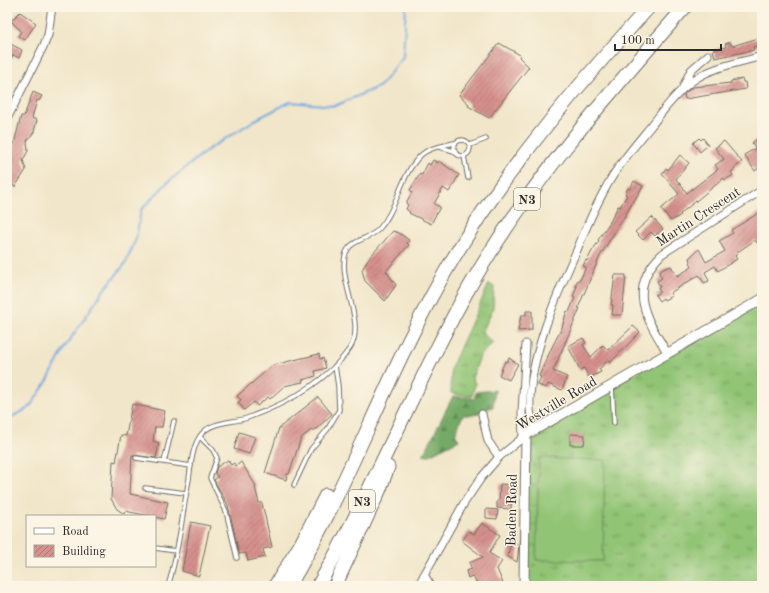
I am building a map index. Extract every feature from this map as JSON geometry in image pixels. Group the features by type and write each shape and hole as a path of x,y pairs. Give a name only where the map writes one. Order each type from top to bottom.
{"highway":[{"name":"N3","path":"289,586 318,532 413,334 450,263 521,156 606,54 649,7"},
{"name":"N3","path":"318,586 470,287 504,232 549,168 588,119 685,7"},
{"path":"335,586 379,491 405,416"},
{"path":"275,586 301,544 334,481 366,433"}],"street":[{"path":"7,120 48,35 52,7"},
{"path":"682,90 691,70 708,55"},
{"path":"536,429 530,410 531,382 543,337 563,282 585,231 612,178 625,157 682,90 700,76 762,56"},
{"name":"Martin Crescent","path":"668,354 645,314 642,301 646,274 652,263 662,254 762,190"},
{"name":"Westville Road","path":"419,585 464,503 499,457 536,429 762,299"},
{"path":"525,436 522,412 526,344"},
{"path":"482,414 488,441 499,457"},
{"name":"Baden Road","path":"524,586 525,436"},
{"path":"424,575 431,586"}],"lane":[{"path":"168,586 176,551 191,466 200,437 212,427 245,419 309,389 335,366 351,346 354,338 354,322 346,269 346,254 353,244 378,230 385,221 416,161 426,151 464,139 470,145"},
{"path":"470,145 486,139"},
{"path":"454,143 454,152"},
{"path":"464,156 470,150 470,145"},
{"path":"439,147 464,156"},
{"path":"464,156 468,178"},
{"path":"294,485 310,449 326,430 339,410 335,366"},
{"path":"612,385 614,423"},
{"path":"164,462 174,421"},
{"path":"200,437 213,450 217,458 210,478 226,511 237,558"},
{"path":"136,458 191,466"},
{"path":"145,488 186,493"},
{"path":"156,548 176,551"}],"green space":[{"path":"489,284 494,287 493,308 482,333 493,343 480,356 472,378 475,383 472,397 451,393 451,368"},
{"path":"762,302 762,586 524,586 527,435"},
{"path":"495,390 493,407 473,415 463,415 455,434 459,440 429,455 423,456 453,396 474,399 476,392"},
{"path":"539,458 605,460 603,561 536,560"}],"building":[{"path":"20,12 36,23 25,40 18,36 21,31 11,21"},
{"path":"762,37 762,45 753,47 754,50 715,58 713,50 726,47 725,44 730,42 732,46"},
{"path":"7,42 22,50 19,58 13,55 7,66"},
{"path":"499,43 520,55 519,57 529,67 489,118 468,106 469,104 459,95"},
{"path":"742,79 743,82 745,82 746,89 685,99 684,94 693,87 731,83 731,81"},
{"path":"33,92 42,96 39,101 37,100 32,118 37,120 34,132 27,141 28,151 23,160 26,170 15,187 7,182 7,147 10,149 13,148 21,116 24,116"},
{"path":"762,135 762,166 755,171 744,155 756,148 752,143"},
{"path":"699,138 701,140 703,138 708,145 700,152 693,143"},
{"path":"724,141 742,162 731,172 733,175 725,180 724,178 680,214 681,215 671,221 661,209 679,194 662,174 666,168 668,170 680,155 689,163 676,179 687,193 718,169 715,165 724,159 715,148"},
{"path":"433,160 438,163 439,161 459,175 449,192 443,188 439,195 434,204 440,207 431,224 409,213 410,212 406,209 408,205 406,203 412,192 410,190 420,174 422,175 428,163 430,165"},
{"path":"634,181 643,186 600,256 553,371 567,377 562,390 548,384 546,388 538,385 541,377 539,376 562,328 567,311 569,312 575,298 573,297 577,286 575,286 578,280 580,280 586,267 583,266 599,241 598,240 610,222 618,206 620,207 627,195 625,194 628,188 630,189"},
{"path":"762,211 762,240 757,243 755,240 736,253 737,254 735,256 737,259 718,271 715,266 705,272 709,281 704,283 699,275 670,293 672,296 664,300 663,298 659,301 655,295 660,292 658,288 660,287 657,281 662,278 659,273 663,269 671,266 677,276 692,267 689,258 699,249 706,262 725,251 719,241 733,233 731,230"},
{"path":"652,217 663,229 655,236 651,232 643,240 635,232"},
{"path":"393,231 409,240 407,243 409,245 386,271 396,285 385,301 365,281 362,270 368,259"},
{"path":"615,275 626,275 622,315 612,315 613,305 611,305"},
{"path":"526,311 532,311 532,330 518,331 521,315 526,315"},
{"path":"633,326 640,332 610,363 608,361 599,369 601,372 589,378 584,368 580,370 568,346 583,338 586,343 583,345 591,357 603,345 608,350"},
{"path":"319,354 320,359 323,358 326,368 315,371 316,376 302,380 303,382 284,386 270,399 268,397 257,406 254,402 244,410 238,402 241,400 237,396 273,365"},
{"path":"509,358 518,364 509,380 499,375 505,361 507,362"},
{"path":"318,397 332,414 315,430 311,430 301,438 286,480 265,473 279,428"},
{"path":"132,404 165,411 162,427 155,427 153,441 159,443 156,458 132,455 130,494 168,502 164,519 156,517 156,515 144,515 125,511 124,514 117,509 111,499 113,461 116,462 121,435 126,436"},
{"path":"239,432 255,437 249,454 234,449"},
{"path":"570,434 585,435 584,445 570,445"},
{"path":"228,460 231,465 234,463 236,466 241,462 256,486 259,503 262,503 272,547 263,549 265,557 248,561 246,553 239,554 228,505 214,480 218,477 215,473 217,467"},
{"path":"500,484 516,485 516,493 512,493 511,509 497,508"},
{"path":"486,509 498,510 497,519 486,518"},
{"path":"191,522 210,526 199,576 182,571"},
{"path":"482,523 500,535 489,553 502,561 497,569 504,586 493,586 492,583 482,586 481,583 478,585 472,576 468,578 466,571 472,569 469,563 483,557 462,541 469,531 474,534"},
{"path":"512,541 519,545 517,562 507,556"}],"waterway":[{"path":"7,419 29,408 48,380 65,347 103,291 125,264 136,239 141,210 167,183 206,151 255,120 290,102 335,106 380,86 403,57 406,7"}]}
